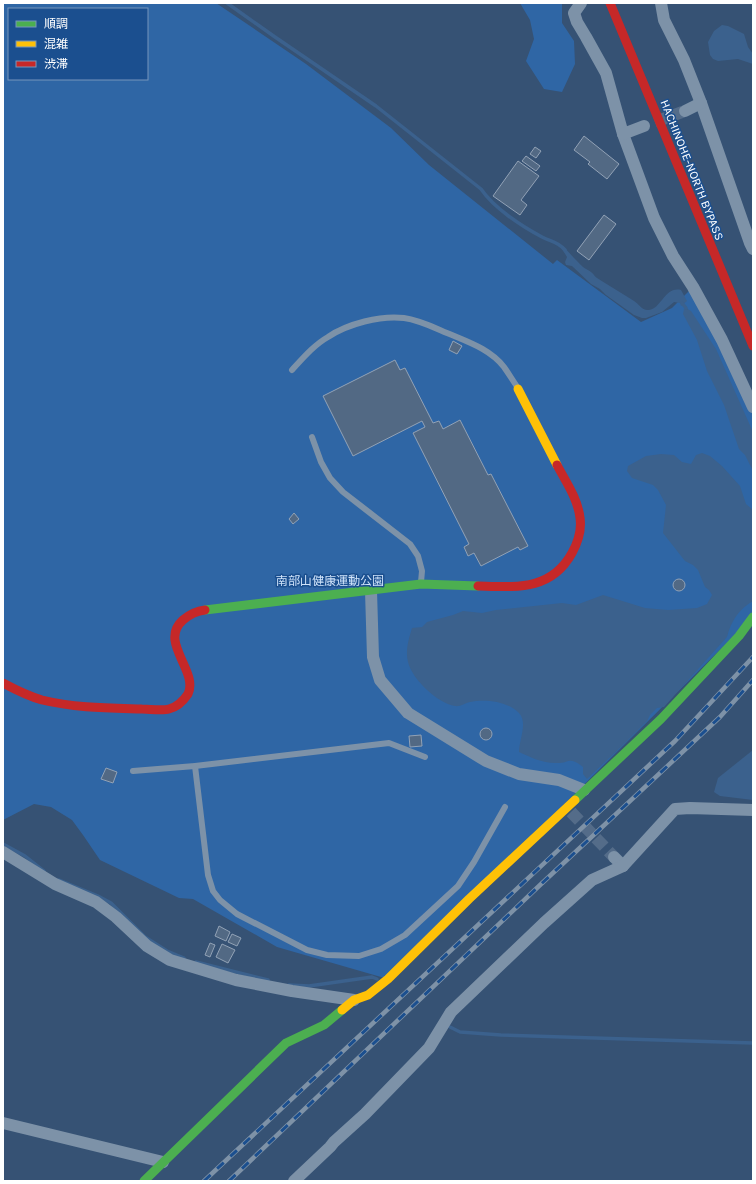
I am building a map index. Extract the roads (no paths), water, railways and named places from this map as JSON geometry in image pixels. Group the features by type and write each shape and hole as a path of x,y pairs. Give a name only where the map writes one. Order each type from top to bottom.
{"main road":[{"name":"HACHINOHE-NORTH BYPASS","path":"610,3 753,346"},
{"path":"3,683 31,697 52,703 71,706 169,709 179,705 188,693 189,678 175,645 175,631 182,619 196,611 421,584 518,587 539,583 558,572 570,558 580,534 580,518 575,500 518,389"},
{"path":"144,1181 286,1043 324,1025 354,1000 368,995 388,979 469,898 568,809 584,790 660,719 739,636 753,617"}],"street":[{"path":"581,3 574,13 577,22 606,73 623,134 654,218 673,256 693,287 722,340 753,407"},
{"path":"661,3 664,20 684,60 701,103 753,249"},
{"path":"686,111 701,103"},
{"path":"623,134 644,126"},
{"path":"371,591 374,656 380,680 408,713 486,761 519,774 560,780 584,790"},
{"path":"294,1181 365,1114 429,1048 451,1012 592,880 623,866 676,809 753,810"},
{"path":"3,852 55,884 96,902 116,917 147,946 170,960 236,980 292,991 354,1000"},
{"path":"614,857 623,866"},
{"path":"3,1123 163,1162"}],"lane":[{"path":"292,370 310,351 328,337 348,326 370,320 403,318 418,321 476,345 489,353 504,366 518,389"},
{"path":"312,437 321,462 330,478 343,492 410,544 418,556 422,571 421,584"},
{"path":"133,771 195,766 389,743 425,757"},
{"path":"195,766 208,876 213,891 220,900 237,914 307,950 327,956 359,956 381,949 405,935 458,886 474,862 505,807"}],"waterway":[{"path":"227,3 376,106 481,189 486,196 508,216 534,233 554,242 565,250"},
{"path":"682,303 686,308"},
{"path":"3,844 25,856 44,871"},
{"path":"59,880 111,903 145,937 167,951 184,958"},
{"path":"196,962 268,980"},
{"path":"289,985 309,986 372,977 377,979"},
{"path":"450,1027 460,1032 501,1035 753,1043"}],"tunnel":[{"path":"655,122 685,111"},
{"path":"571,812 614,857"}],"railway":[{"path":"204,1181 675,741 753,657"},
{"path":"229,1181 539,886 720,717 753,680"}],"park label":[{"name":"南部山健康運動公園","path":"330,581"}]}
